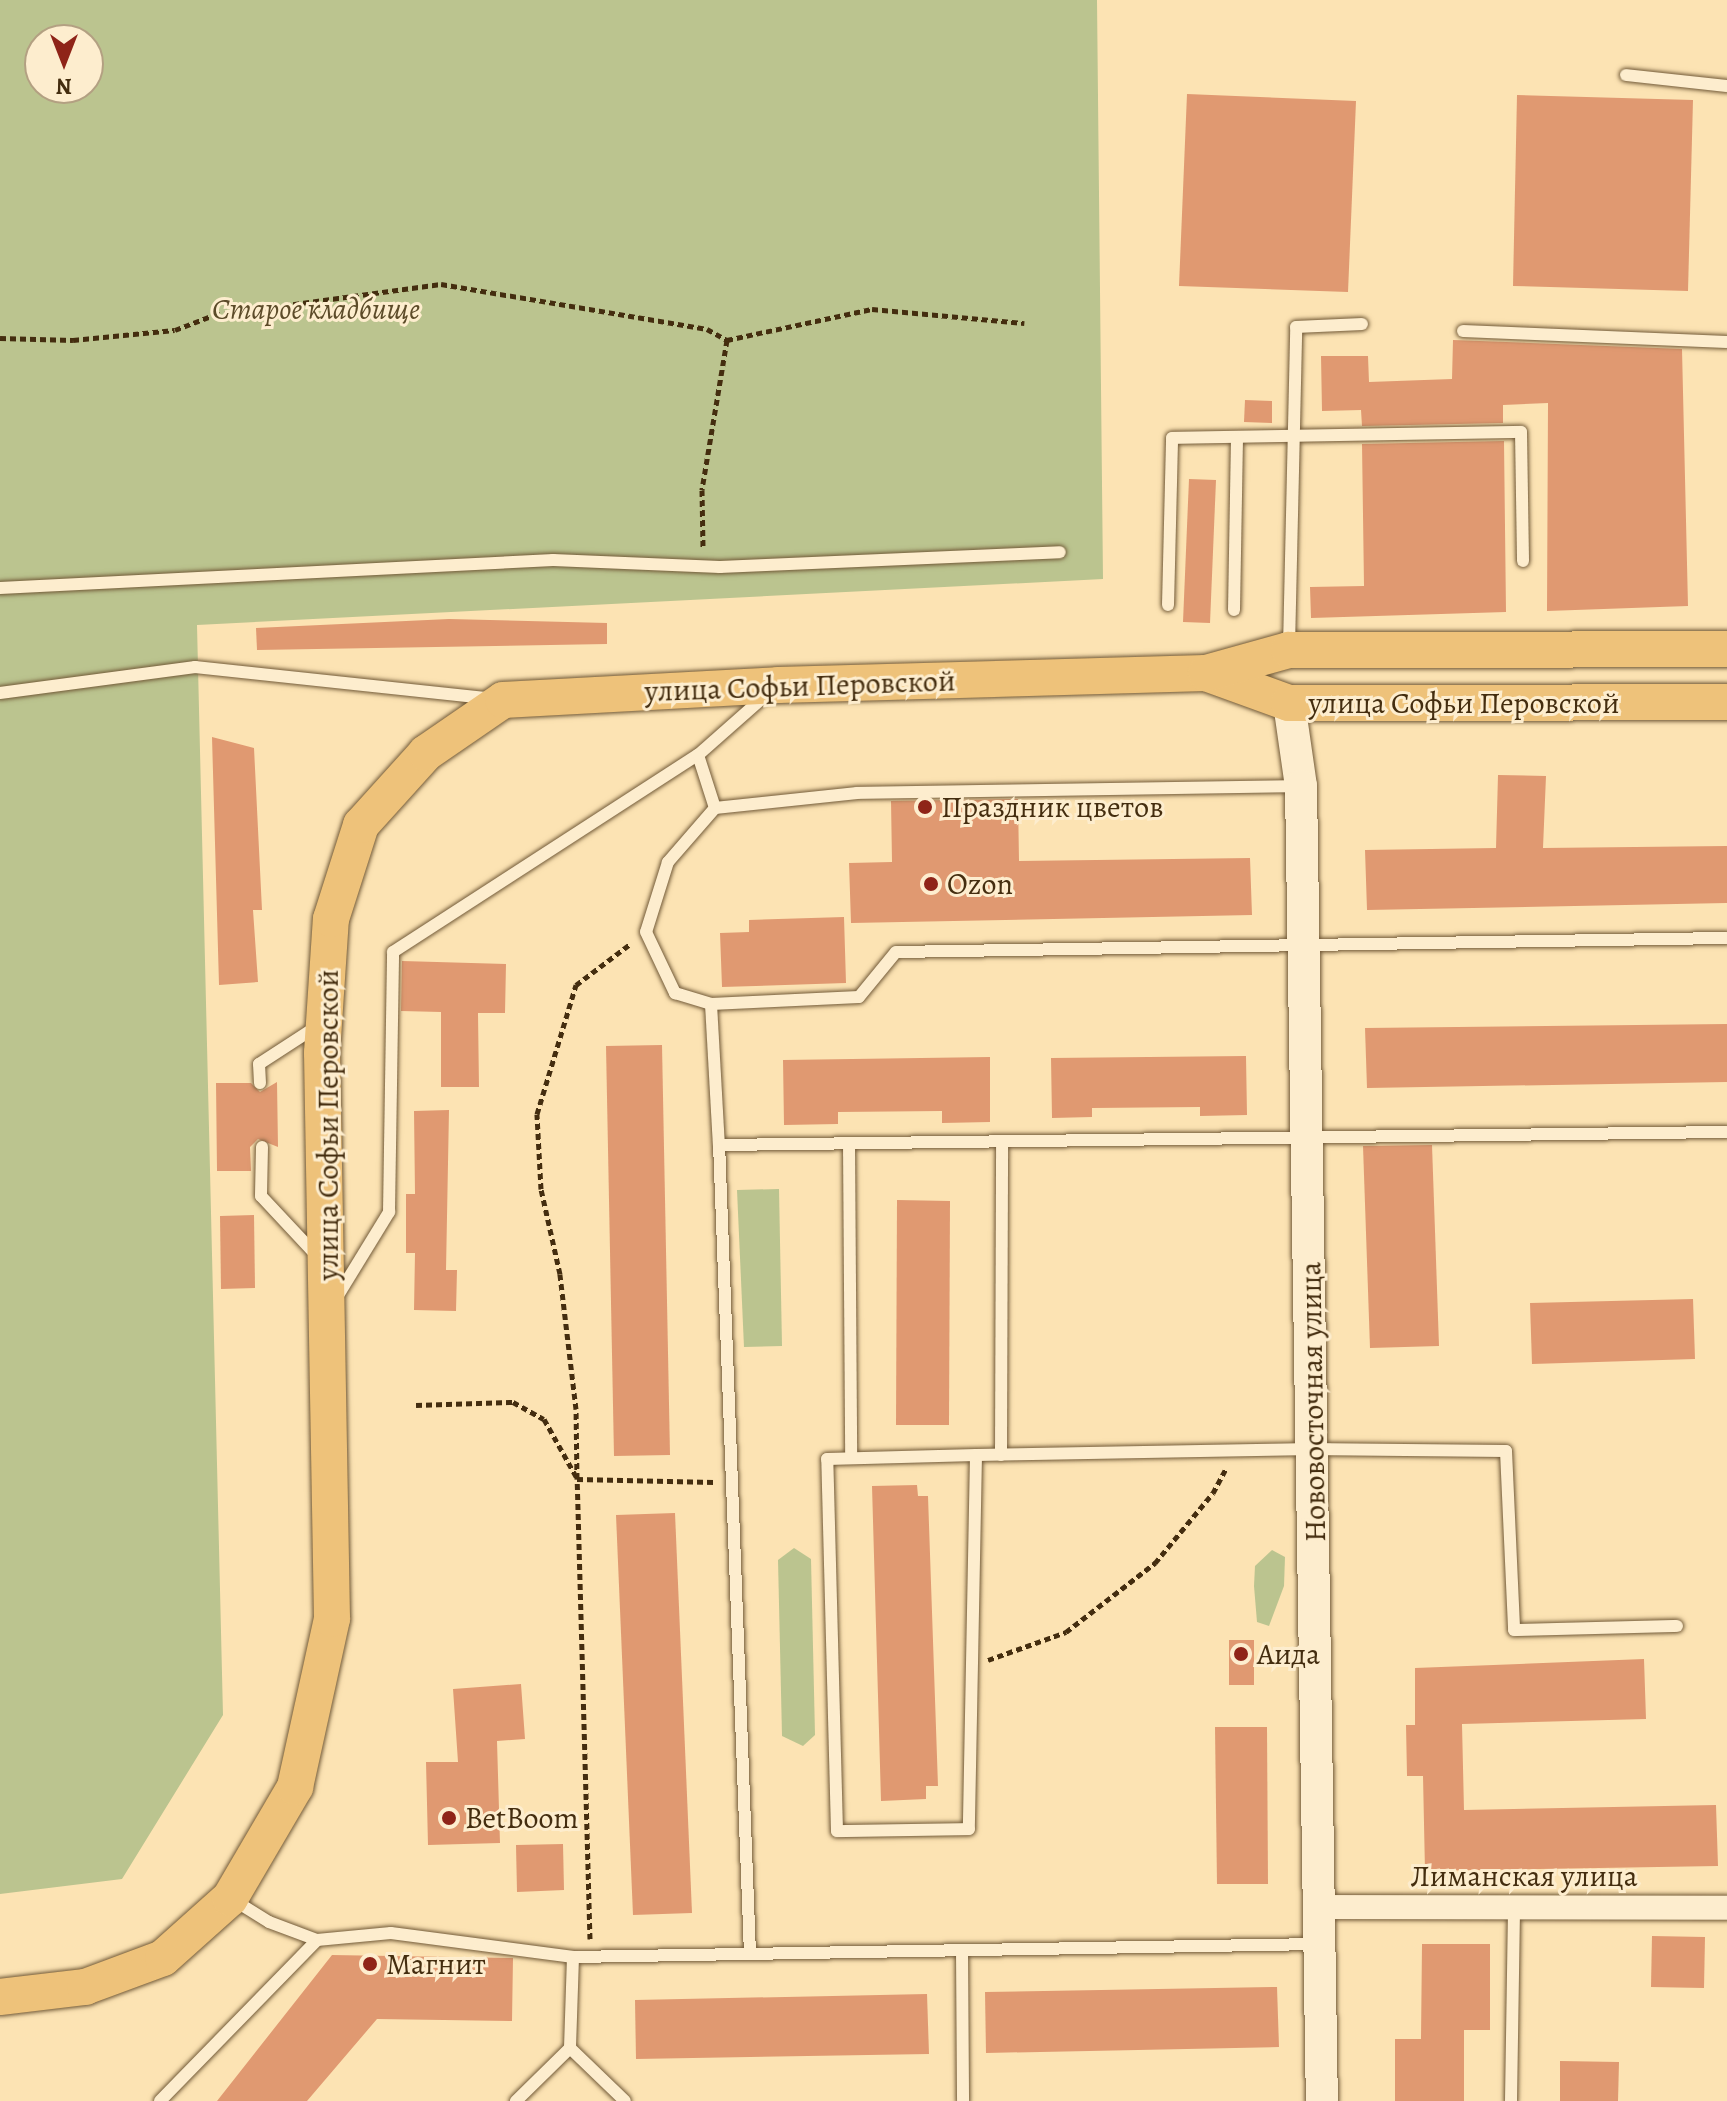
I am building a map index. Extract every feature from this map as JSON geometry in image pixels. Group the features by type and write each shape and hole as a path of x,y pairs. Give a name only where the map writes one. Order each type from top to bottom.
{"main road":[{"name":"улица Софьи Перовской","path":"0,1997 85,1987 163,1958 230,1898 295,1787 332,1619 322,1023 331,919 361,825 426,753 503,700 778,685 1206,673 1289,650 1727,649"},
{"path":"1289,650 1289,703"},
{"name":"улица Софьи Перовской","path":"1206,673 1289,703 1727,702"},
{"name":"Нововосточная улица","path":"1289,703 1301,786 1322,1944 1322,2101"}],"street":[{"name":"Лиманская улица","path":"1321,1907 1727,1908"}],"lane":[{"path":"1626,75 1727,86"},
{"path":"1289,650 1296,327 1362,324"},
{"path":"1463,331 1727,342"},
{"path":"1168,605 1172,438 1521,432 1523,561"},
{"path":"1234,610 1237,438"},
{"path":"0,588 553,560 703,563 720,567 1060,552"},
{"path":"0,693 195,667 503,700"},
{"path":"329,1310 389,1212 393,952 698,755 778,685"},
{"path":"698,755 715,808"},
{"path":"1301,786 857,793 715,808 668,862 646,932 675,993 711,1004 859,997 896,952 1304,941 1727,938"},
{"path":"711,1004 750,1954"},
{"path":"260,1083 259,1064 322,1023"},
{"path":"719,1145 1308,1135 1727,1132"},
{"path":"1001,1455 1002,1141"},
{"path":"849,1143 851,1458"},
{"path":"262,1147 261,1196 327,1266"},
{"path":"976,1455 969,1829 837,1831 827,1459 976,1455 1313,1449 1506,1451 1514,1630 1677,1626"},
{"path":"230,1898 269,1922 317,1940 391,1933 573,1957 1322,1944"},
{"path":"1511,2101 1514,1909"},
{"path":"160,2101 317,1940"},
{"path":"962,1950 963,2101"},
{"path":"516,2101 570,2048 573,1957"},
{"path":"570,2048 625,2101"}],"path":[{"path":"0,338 73,340 175,330 214,315 441,284 707,329 727,340 872,309 1024,323"},
{"path":"703,563 702,490 727,340"},
{"path":"591,1956 576,1409 560,1274 541,1189 537,1114 576,985 646,932"},
{"path":"416,1405 513,1402 544,1419 577,1479"},
{"path":"972,1663 1009,1656 1066,1632 1155,1563 1213,1493 1235,1450"},
{"path":"577,1479 688,1478 731,1484"}],"green space":[{"name":"Старое кладбище","path":"0,0 1097,0 1103,579 197,625 223,1715 122,1879 0,1894"},
{"path":"779,1189 782,1346 744,1347 737,1190"},
{"path":"794,1548 811,1559 815,1735 803,1746 782,1736 778,1560"},
{"path":"1272,1550 1285,1557 1284,1586 1269,1626 1257,1622 1254,1586 1255,1566"}],"building":[{"path":"1187,94 1356,101 1348,292 1179,286"},
{"path":"1517,95 1693,100 1688,291 1513,286"},
{"path":"1453,340 1682,349 1688,606 1547,611 1548,403 1503,405 1503,423 1362,426 1361,410 1322,411 1321,356 1368,356 1369,382 1452,379"},
{"path":"1245,400 1272,401 1272,423 1244,422"},
{"path":"1504,441 1506,612 1311,618 1310,587 1364,586 1362,444"},
{"path":"1189,479 1216,480 1210,623 1183,622"},
{"path":"449,619 607,623 607,644 257,650 256,628"},
{"path":"212,737 254,748 262,910 253,910 258,982 219,985"},
{"path":"1498,775 1546,776 1543,848 1727,846 1727,903 1367,910 1365,850 1496,848"},
{"path":"1018,799 1019,861 1250,858 1252,915 851,923 849,863 892,862 891,801"},
{"path":"844,917 846,983 722,987 720,933 749,932 749,920"},
{"path":"402,961 506,964 505,1013 478,1013 479,1087 441,1087 441,1012 401,1011"},
{"path":"1727,1024 1727,1082 1367,1088 1365,1028"},
{"path":"662,1045 670,1455 614,1456 606,1046"},
{"path":"1246,1056 1247,1115 1200,1116 1200,1107 1092,1108 1092,1117 1052,1118 1051,1058"},
{"path":"990,1057 990,1122 942,1123 942,1111 838,1112 838,1124 784,1125 783,1060"},
{"path":"277,1082 278,1147 258,1139 250,1147 251,1171 217,1171 216,1083 251,1083 260,1092"},
{"path":"449,1110 446,1270 457,1270 456,1311 414,1310 415,1253 406,1253 406,1194 415,1194 414,1111"},
{"path":"1432,1145 1439,1346 1370,1348 1363,1146"},
{"path":"897,1200 950,1201 949,1425 896,1425"},
{"path":"254,1215 255,1288 221,1289 220,1216"},
{"path":"1693,1299 1695,1359 1532,1364 1530,1303"},
{"path":"917,1485 918,1496 928,1496 938,1786 926,1786 926,1799 881,1801 872,1486"},
{"path":"675,1513 692,1913 633,1915 616,1515"},
{"path":"1229,1640 1254,1640 1254,1685 1229,1685"},
{"path":"1644,1659 1646,1719 1462,1724 1464,1810 1716,1805 1718,1866 1425,1871 1423,1776 1407,1776 1406,1725 1415,1725 1415,1668"},
{"path":"521,1684 525,1739 497,1741 500,1843 428,1845 426,1762 458,1762 453,1689"},
{"path":"1215,1727 1267,1727 1268,1884 1217,1884"},
{"path":"563,1844 564,1890 517,1892 516,1845"},
{"path":"1652,1936 1705,1937 1704,1988 1651,1987"},
{"path":"1422,1944 1490,1944 1490,2030 1464,2030 1464,2101 1395,2101 1395,2039 1421,2039"},
{"path":"332,1955 513,1958 512,2021 377,2019 307,2101 217,2101"},
{"path":"1277,1987 1279,2047 986,2053 985,1992"},
{"path":"927,1994 929,2054 636,2059 635,2000"},
{"path":"1560,2061 1619,2062 1618,2101 1560,2101"}],"place":[{"name":"Праздник цветов","path":"925,807"},
{"name":"Ozon","path":"931,884"},
{"name":"Аида","path":"1241,1654"},
{"name":"BetBoom","path":"449,1818"},
{"name":"Магнит","path":"370,1964"}]}
